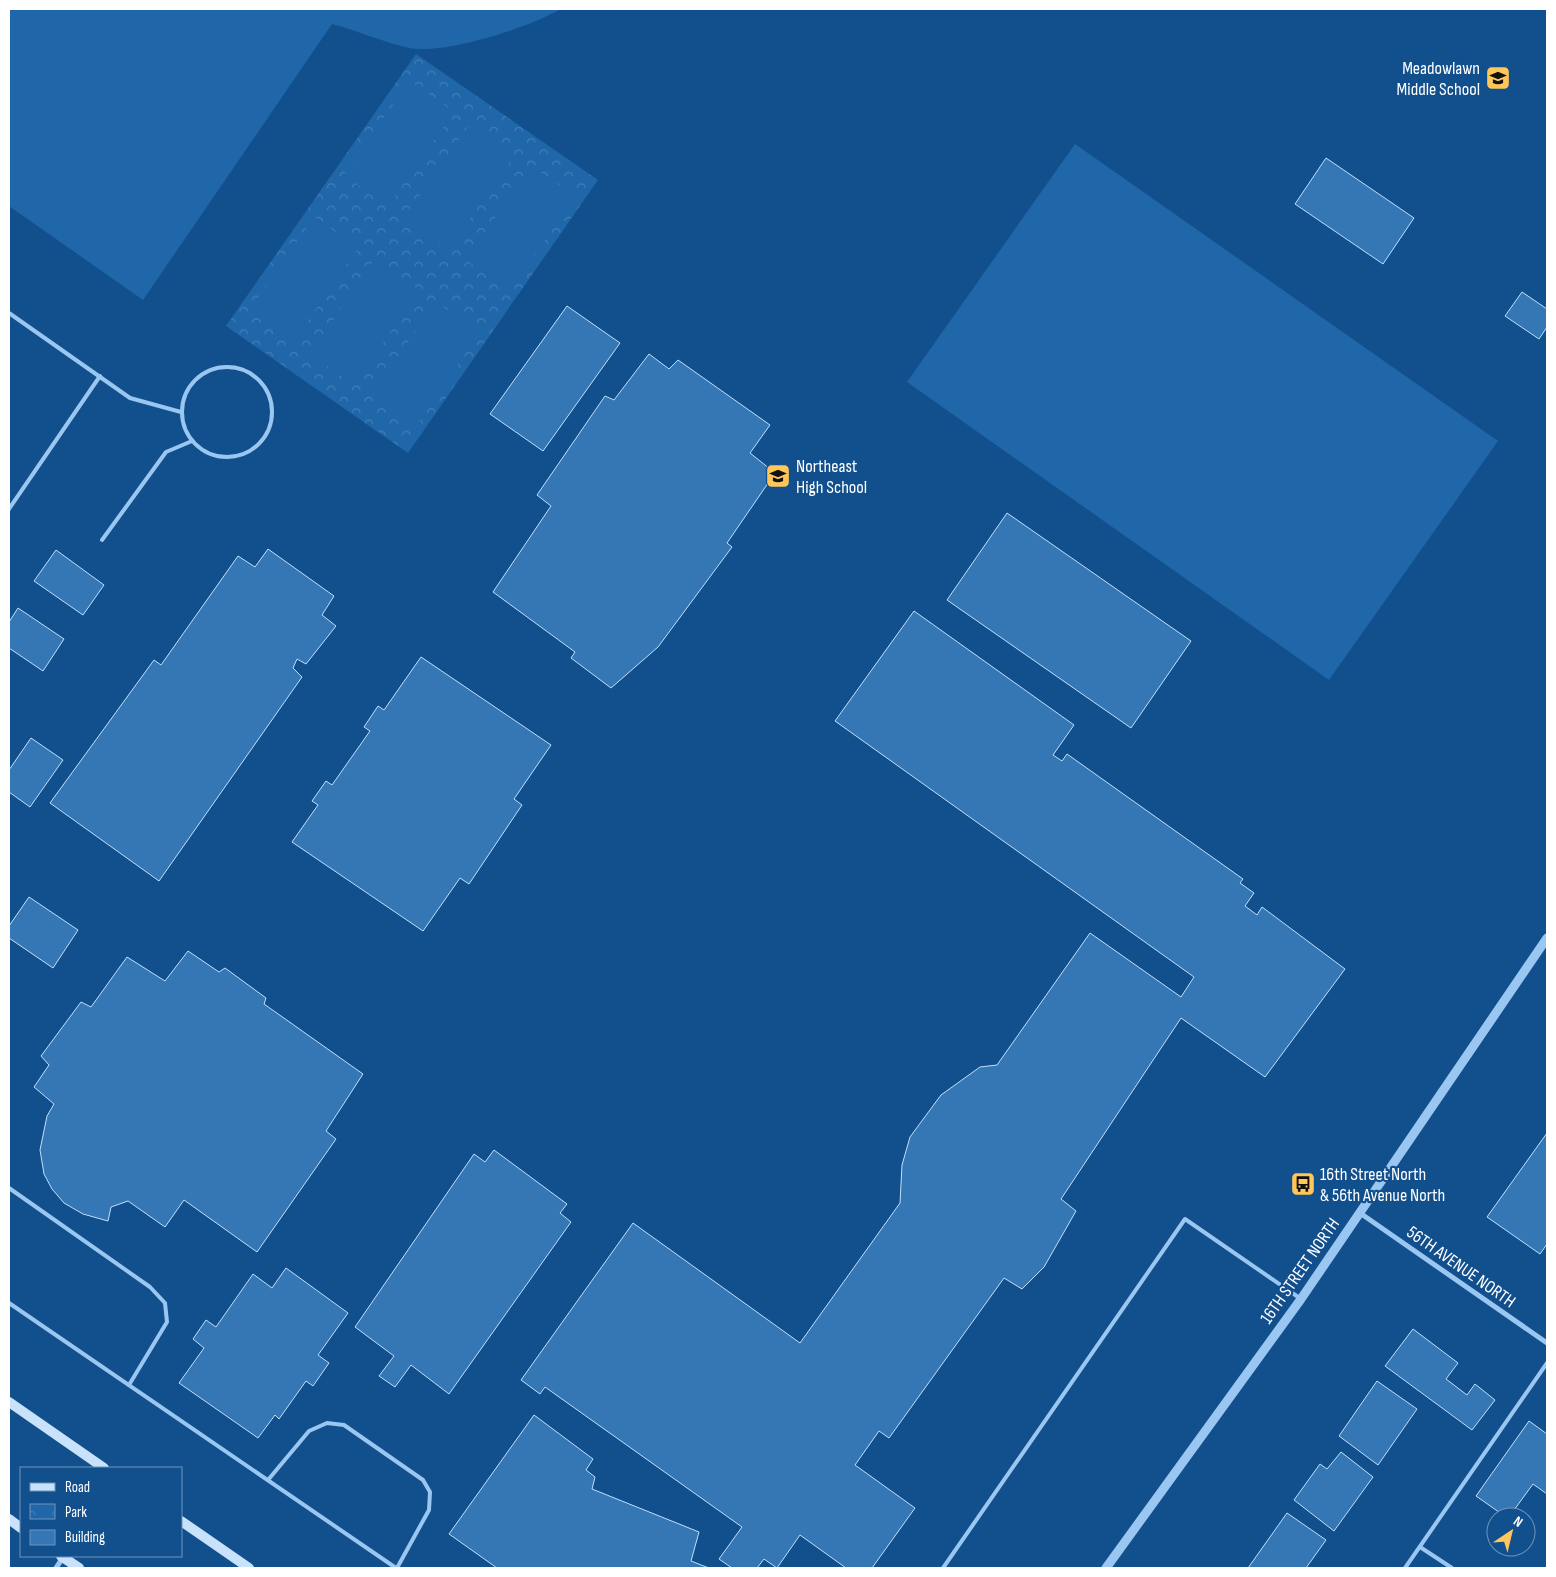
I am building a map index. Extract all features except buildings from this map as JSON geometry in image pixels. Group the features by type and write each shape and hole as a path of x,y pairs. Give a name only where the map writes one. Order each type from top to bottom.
{"main road":[{"path":"9,1402 103,1467"},
{"path":"9,1519 20,1527"},
{"path":"182,1522 249,1568"},
{"path":"64,1557 79,1568"}],"street":[{"name":"16TH STREET NORTH","path":"1106,1568 1301,1299 1547,938"},
{"name":"56TH AVENUE NORTH","path":"1360,1213 1547,1343"},
{"path":"56,1568 62,1557"}],"lane":[{"path":"9,313 130,398 181,412"},
{"path":"232,366 246,370 258,378 266,389 271,402 272,416 269,430 261,442 250,451 236,456 220,457 205,451 192,441 184,428 181,412 184,397 191,383 203,372 218,367 232,366"},
{"path":"9,509 100,376"},
{"path":"102,540 166,452 192,441"},
{"path":"9,1188 150,1287 165,1303 168,1322 129,1385"},
{"path":"943,1568 1185,1219 1301,1299"},
{"path":"9,1303 396,1568 429,1510 430,1492 422,1480 344,1425 327,1423 309,1430 268,1480"},
{"path":"1405,1568 1547,1363"},
{"path":"1420,1547 1452,1568"}],"green space":[{"path":"9,9 560,9 529,24 487,38 424,49 399,46 332,24 143,300 9,206"},
{"path":"416,54 598,180 408,453 226,326"},
{"path":"410,81 454,112 388,206 344,175"},
{"path":"470,124 514,155 449,249 404,218"},
{"path":"1075,144 1498,441 1329,680 907,382"},
{"path":"531,166 575,196 510,291 466,260"},
{"path":"314,217 358,248 293,342 249,311"},
{"path":"375,259 419,290 354,385 310,354"},
{"path":"436,302 480,332 415,427 371,396"}],"place":[{"name":"Meadowlawn Middle School","path":"1498,78"},
{"name":"Northeast High School","path":"778,476"},
{"name":"16th Street North & 56th Avenue North","path":"1303,1184"}]}
